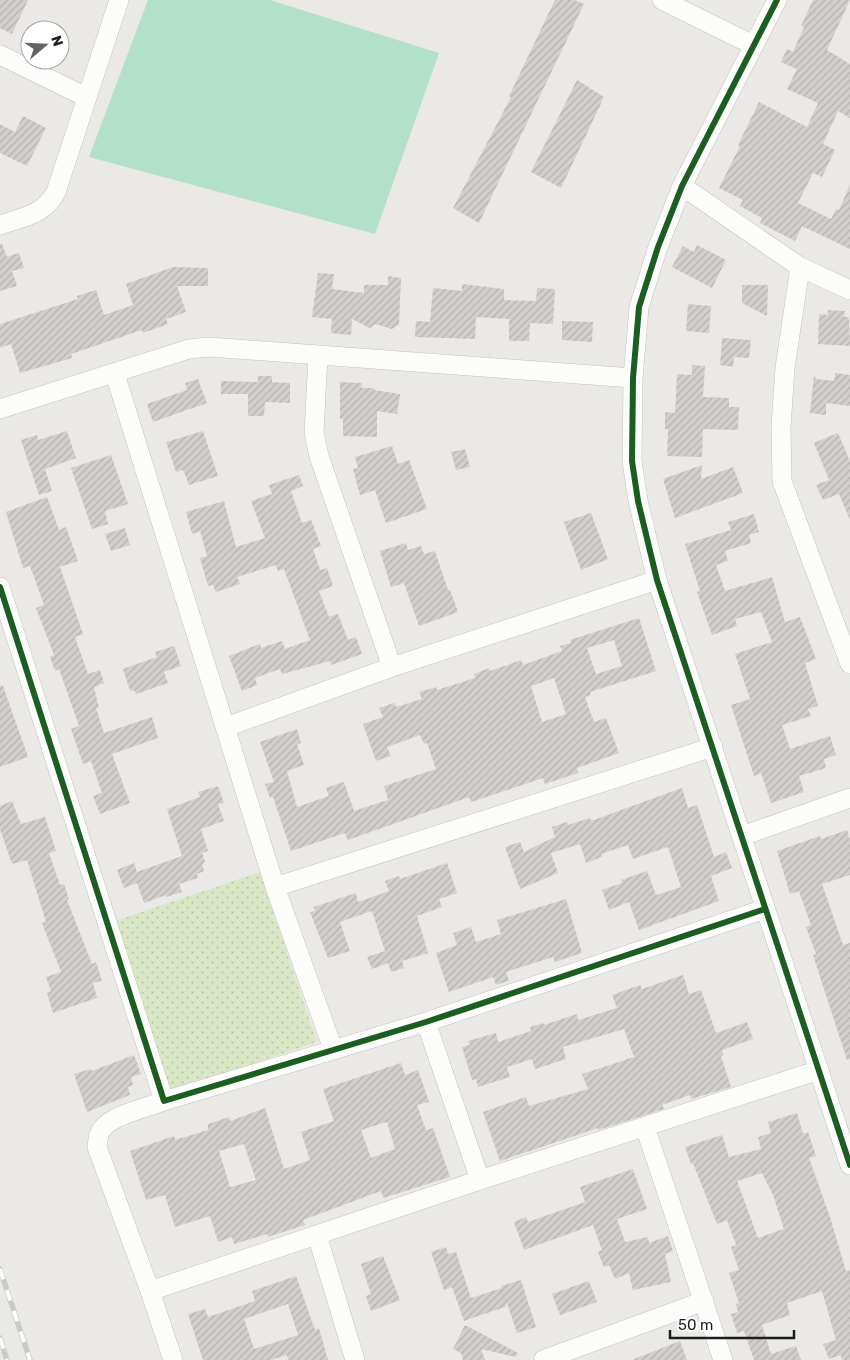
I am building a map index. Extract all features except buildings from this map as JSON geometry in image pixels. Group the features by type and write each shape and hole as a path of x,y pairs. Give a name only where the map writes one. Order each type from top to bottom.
{"street":[{"path":"0,225 41,211 50,203 56,192 119,0"},
{"path":"662,0 753,45"},
{"path":"777,0 682,186 658,247 640,307 633,378 632,461 638,501 657,580 850,1165"},
{"path":"0,55 86,97"},
{"path":"682,186 800,267 850,290"},
{"path":"800,267 785,368 781,427 782,481 850,664"},
{"path":"0,409 189,349 199,348 229,348 633,378"},
{"path":"318,356 314,433 319,456 392,667"},
{"path":"114,374 275,887 332,1049"},
{"path":"226,727 392,667 657,580"},
{"path":"0,587 164,1101"},
{"path":"275,887 713,747"},
{"path":"742,836 850,798"},
{"path":"173,1360 97,1146 98,1136 103,1126 116,1119 164,1101 426,1022 765,909"},
{"path":"426,1022 480,1180"},
{"path":"150,1291 480,1180 819,1070"},
{"path":"645,1127 723,1360"},
{"path":"317,1235 356,1360"},
{"path":"543,1360 704,1301"}],"green space":[{"path":"148,0 270,0 439,53 375,234 89,157"},
{"path":"260,872 317,1042 169,1092 112,922"}],"railway":[{"path":"0,1269 30,1360"},
{"path":"0,1338 7,1360"}],"cycle path":[{"path":"777,0 682,186 658,247 639,307 633,378 632,461 638,501 657,580 850,1165"},
{"path":"0,587 164,1101 426,1022 765,909"}]}
